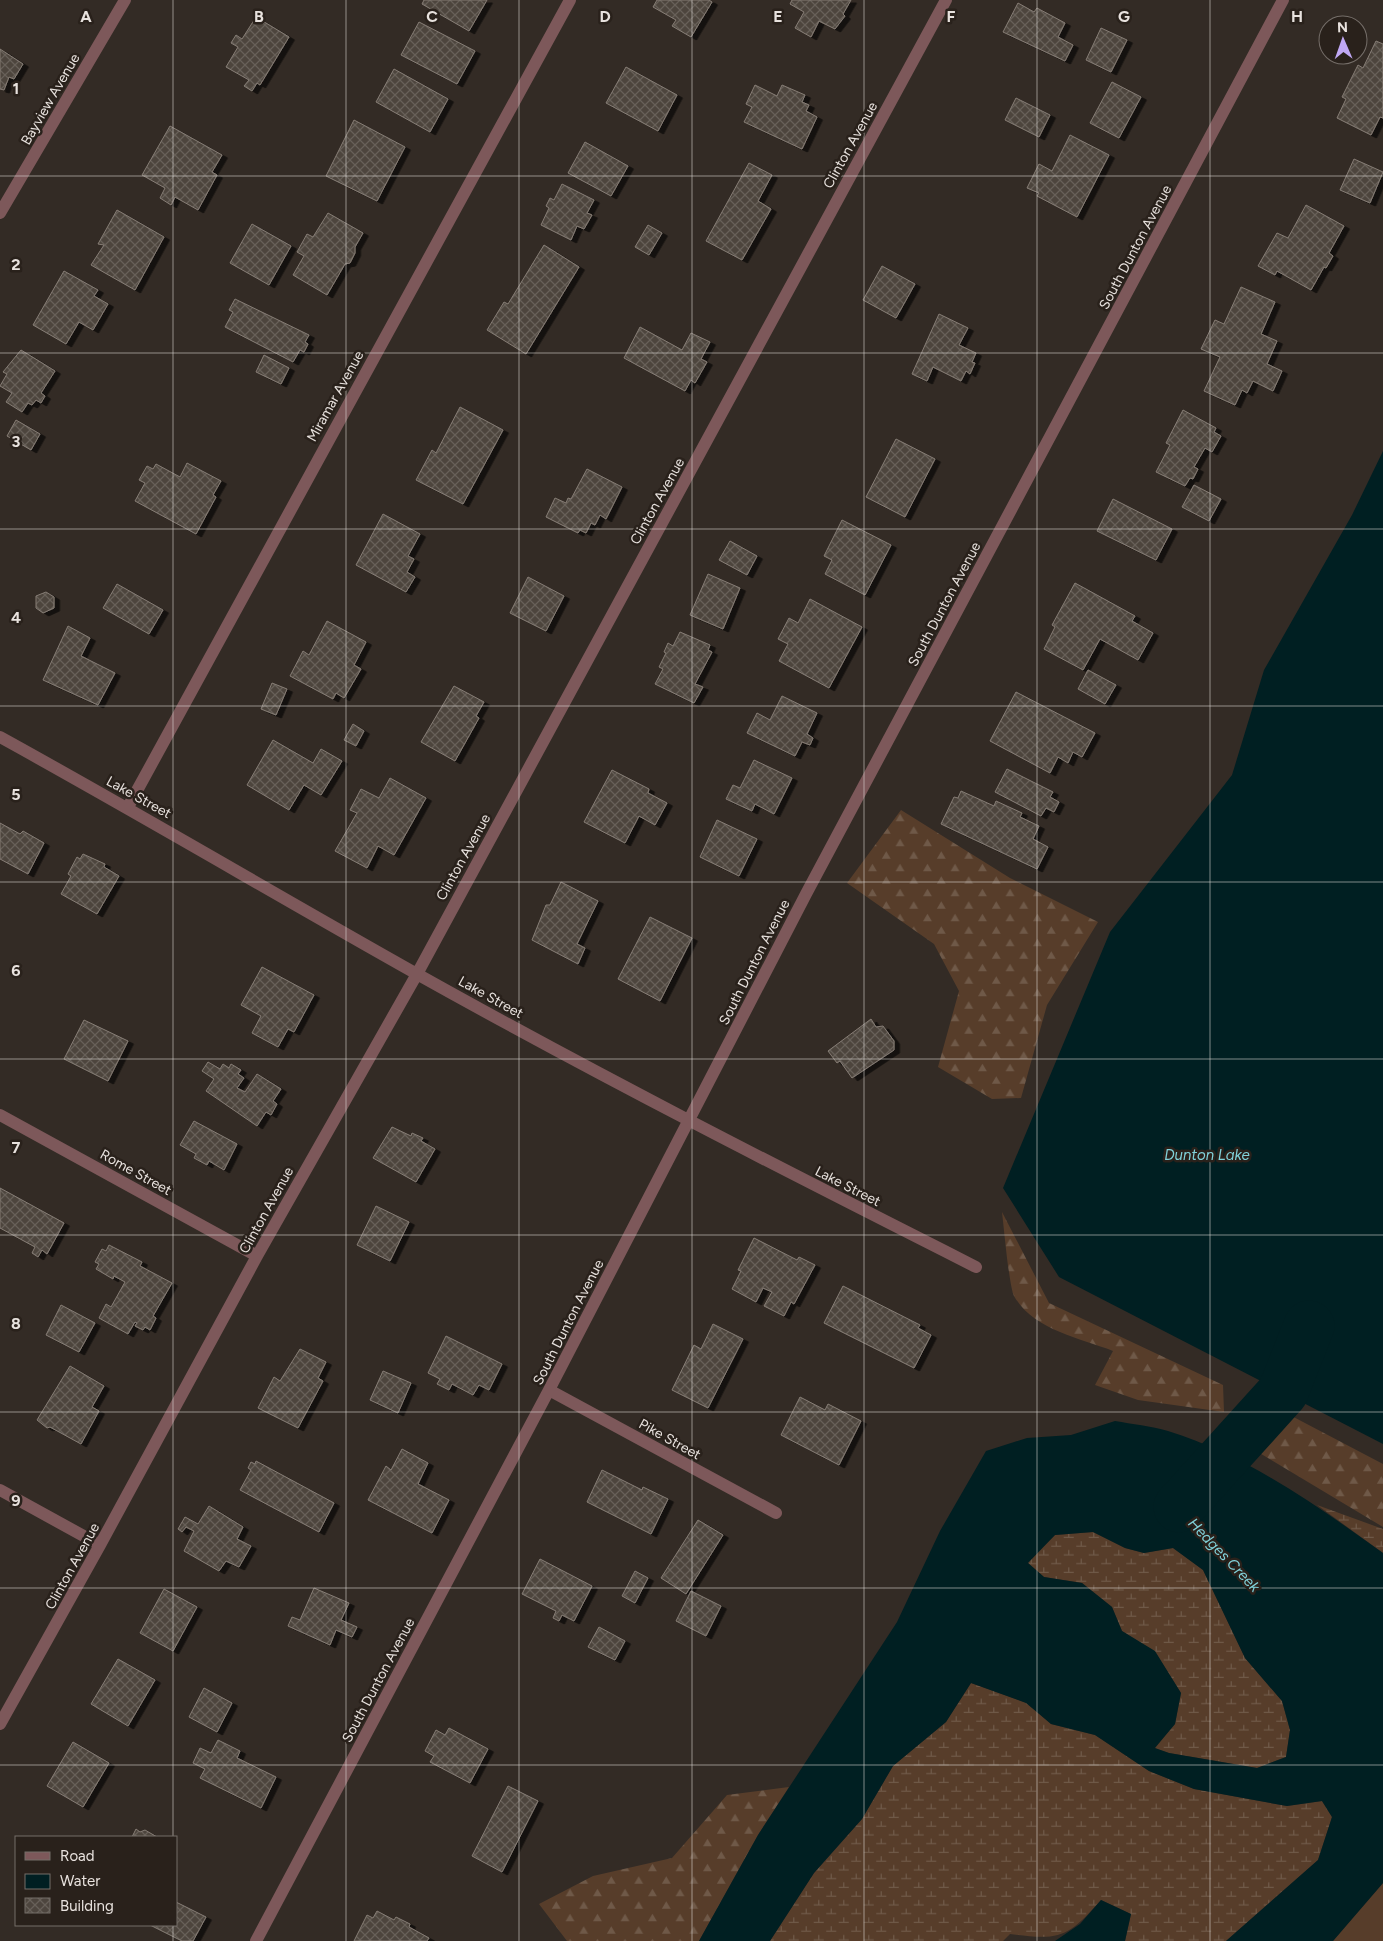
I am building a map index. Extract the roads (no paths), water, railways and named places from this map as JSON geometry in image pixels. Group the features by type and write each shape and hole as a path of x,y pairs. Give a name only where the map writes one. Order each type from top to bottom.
{"street":[{"name":"Bayview Avenue","path":"0,213 126,0"},
{"name":"Miramar Avenue","path":"128,807 570,0"},
{"name":"Clinton Avenue","path":"0,1724 257,1256 417,974 946,0"},
{"name":"South Dunton Avenue","path":"256,1941 550,1390 816,876 1284,0"},
{"name":"Lake Street","path":"0,737 128,807 417,974 689,1122 976,1267"},
{"name":"Rome Street","path":"0,1115 257,1256"},
{"name":"Pike Street","path":"550,1390 776,1513"},
{"path":"0,1490 100,1545"}],"water":[{"name":"Dunton Lake","path":"1383,451 1383,1444 1059,1277 1003,1188 1110,932 1232,775 1264,670 1352,515"},
{"path":"1115,1421 1162,1429 1197,1441 1254,1468 1280,1483 1383,1553 1383,1883 1333,1941 1226,1941 1318,1860 1332,1817 1322,1801 1287,1806 1194,1789 1149,1771 1095,1735 1051,1724 1026,1703 971,1683 946,1722 893,1766 862,1819 814,1873 770,1941 699,1941 758,1835 897,1622 940,1531 986,1451 1027,1438 1071,1435","holes":["1093,1532 1125,1548 1144,1553 1173,1548 1203,1570 1245,1658 1282,1701 1290,1730 1286,1757 1257,1768 1169,1753 1155,1748 1175,1724 1181,1693 1155,1651 1122,1631 1112,1607 1082,1583 1044,1577 1028,1563 1055,1535"]},
{"path":"1101,1900 1131,1914 1125,1941 1055,1941 1080,1924"}],"waterway":[{"name":"Hedges Creek","path":"1179,1507 1283,1392 1309,1326"}]}
